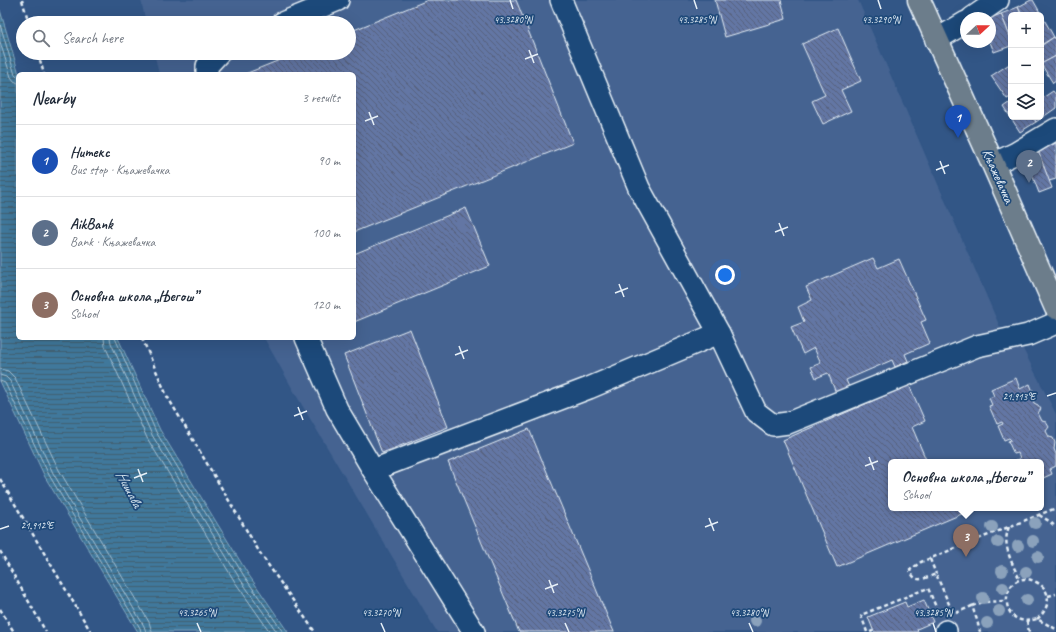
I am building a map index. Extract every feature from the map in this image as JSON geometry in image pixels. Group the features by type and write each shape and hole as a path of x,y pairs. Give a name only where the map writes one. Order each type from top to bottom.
{"main road":[{"name":"Књажевачка","path":"919,0 994,164 1056,308"}],"street":[{"path":"299,16 338,0"},
{"path":"561,0 639,188 719,333 756,412 773,425 788,423 977,346 1028,335 1056,323"},
{"path":"981,12 998,0"},
{"path":"936,40 960,26"},
{"path":"207,72 207,66 213,60"},
{"path":"994,164 1016,153 1056,129"},
{"path":"682,348 693,335 705,308"},
{"path":"373,470 589,388 719,333"},
{"path":"307,340 337,409 373,470 474,632"}],"path":[{"path":"22,0 27,16"},
{"path":"40,60 43,72"},
{"path":"143,340 166,396 260,553 315,632"},
{"path":"0,479 91,632"},
{"path":"936,574 921,580 916,579 910,570 914,566 930,558 1056,508"},
{"path":"1038,515 1056,527"},
{"path":"1009,527 1006,534 1007,546 1010,560 1020,580"},
{"path":"0,551 46,632"},
{"path":"930,558 953,614 983,602 1006,601"},
{"path":"1027,579 1040,584 1048,596 1046,610 1037,619 1027,621 1017,619 1008,610 1006,596 1009,589 1020,580 1027,579"},
{"path":"870,632 861,615 928,588 946,631"},
{"path":"1048,596 1056,594"},
{"path":"972,606 980,632"},
{"path":"0,609 14,632"},
{"path":"1037,619 1056,629"},
{"path":"1027,621 1029,632"}],"shaded area":[{"path":"141,0 858,0 1006,341 1021,345 1056,414 1056,632 437,632 296,395 265,340 356,340 356,72 159,72 156,60 356,60 356,16 144,16"}],"water":[{"name":"Нишава","path":"0,10 18,72 16,72 16,340 119,340 160,430 248,574 288,632 138,632 45,477 0,381"}],"building":[{"path":"428,0 516,0 573,143 356,231 356,72 250,72 280,60 356,60 356,29"},
{"path":"715,0 781,0 786,19 725,37"},
{"path":"1033,0 1040,12 1020,12 1018,7"},
{"path":"1018,7 1020,12 1008,12 1008,32 1001,14"},
{"path":"1001,14 1008,32 1008,47 994,52 992,48 996,48 996,16"},
{"path":"1044,19 1054,37 1044,43"},
{"path":"838,28 861,81 841,90 851,111 823,124 812,101 825,95 802,44"},
{"path":"1054,37 1056,40 1056,56 1044,62 1044,48 1044,44"},
{"path":"1056,56 1056,81 1053,83 1044,69 1044,62"},
{"path":"1008,65 1008,98 1007,99 991,76"},
{"path":"1053,91 1056,95 1056,108 1044,116 1044,97"},
{"path":"1008,104 1008,113 1004,107"},
{"path":"1012,120 1035,120 1036,122 1020,132"},
{"path":"1056,143 1056,179 1049,181 1038,151"},
{"path":"1038,151 1052,188 1039,193 1025,156"},
{"path":"466,208 490,266 356,321 356,253"},
{"path":"873,258 878,268 899,259 926,320 921,322 930,343 905,354 908,361 895,367 892,360 846,380 849,387 836,393 828,373 816,378 811,367 821,363 814,348 803,354 791,327 804,322 798,307 812,300 806,287"},
{"path":"410,329 448,427 382,453 344,355"},
{"path":"1016,378 1020,389 1030,384 1033,392 1032,397 1034,403 1041,409 1038,413 1042,421 1046,422 1049,427 1046,431 1049,437 1053,438 1055,443 1054,449 1056,454 1056,466 1050,469 1052,474 1044,478 1044,459 1018,459 1020,458 1018,453 1014,454 1008,441 1011,440 1009,438 1004,440 998,426 1003,424 1002,422 997,424 989,406 992,405 989,398 994,396 991,389"},
{"path":"909,385 925,421 912,427 926,459 888,459 888,511 963,511 964,513 837,567 783,440"},
{"path":"529,429 614,632 519,632 448,462"},
{"path":"924,600 933,622 917,629 918,632 874,632 868,617 905,602 907,607"}],"place":[{"name":"Нитекс","path":"958,138"},
{"name":"AikBank","path":"1029,183"},
{"name":"Основна школа „Његош”","path":"966,557"}]}
